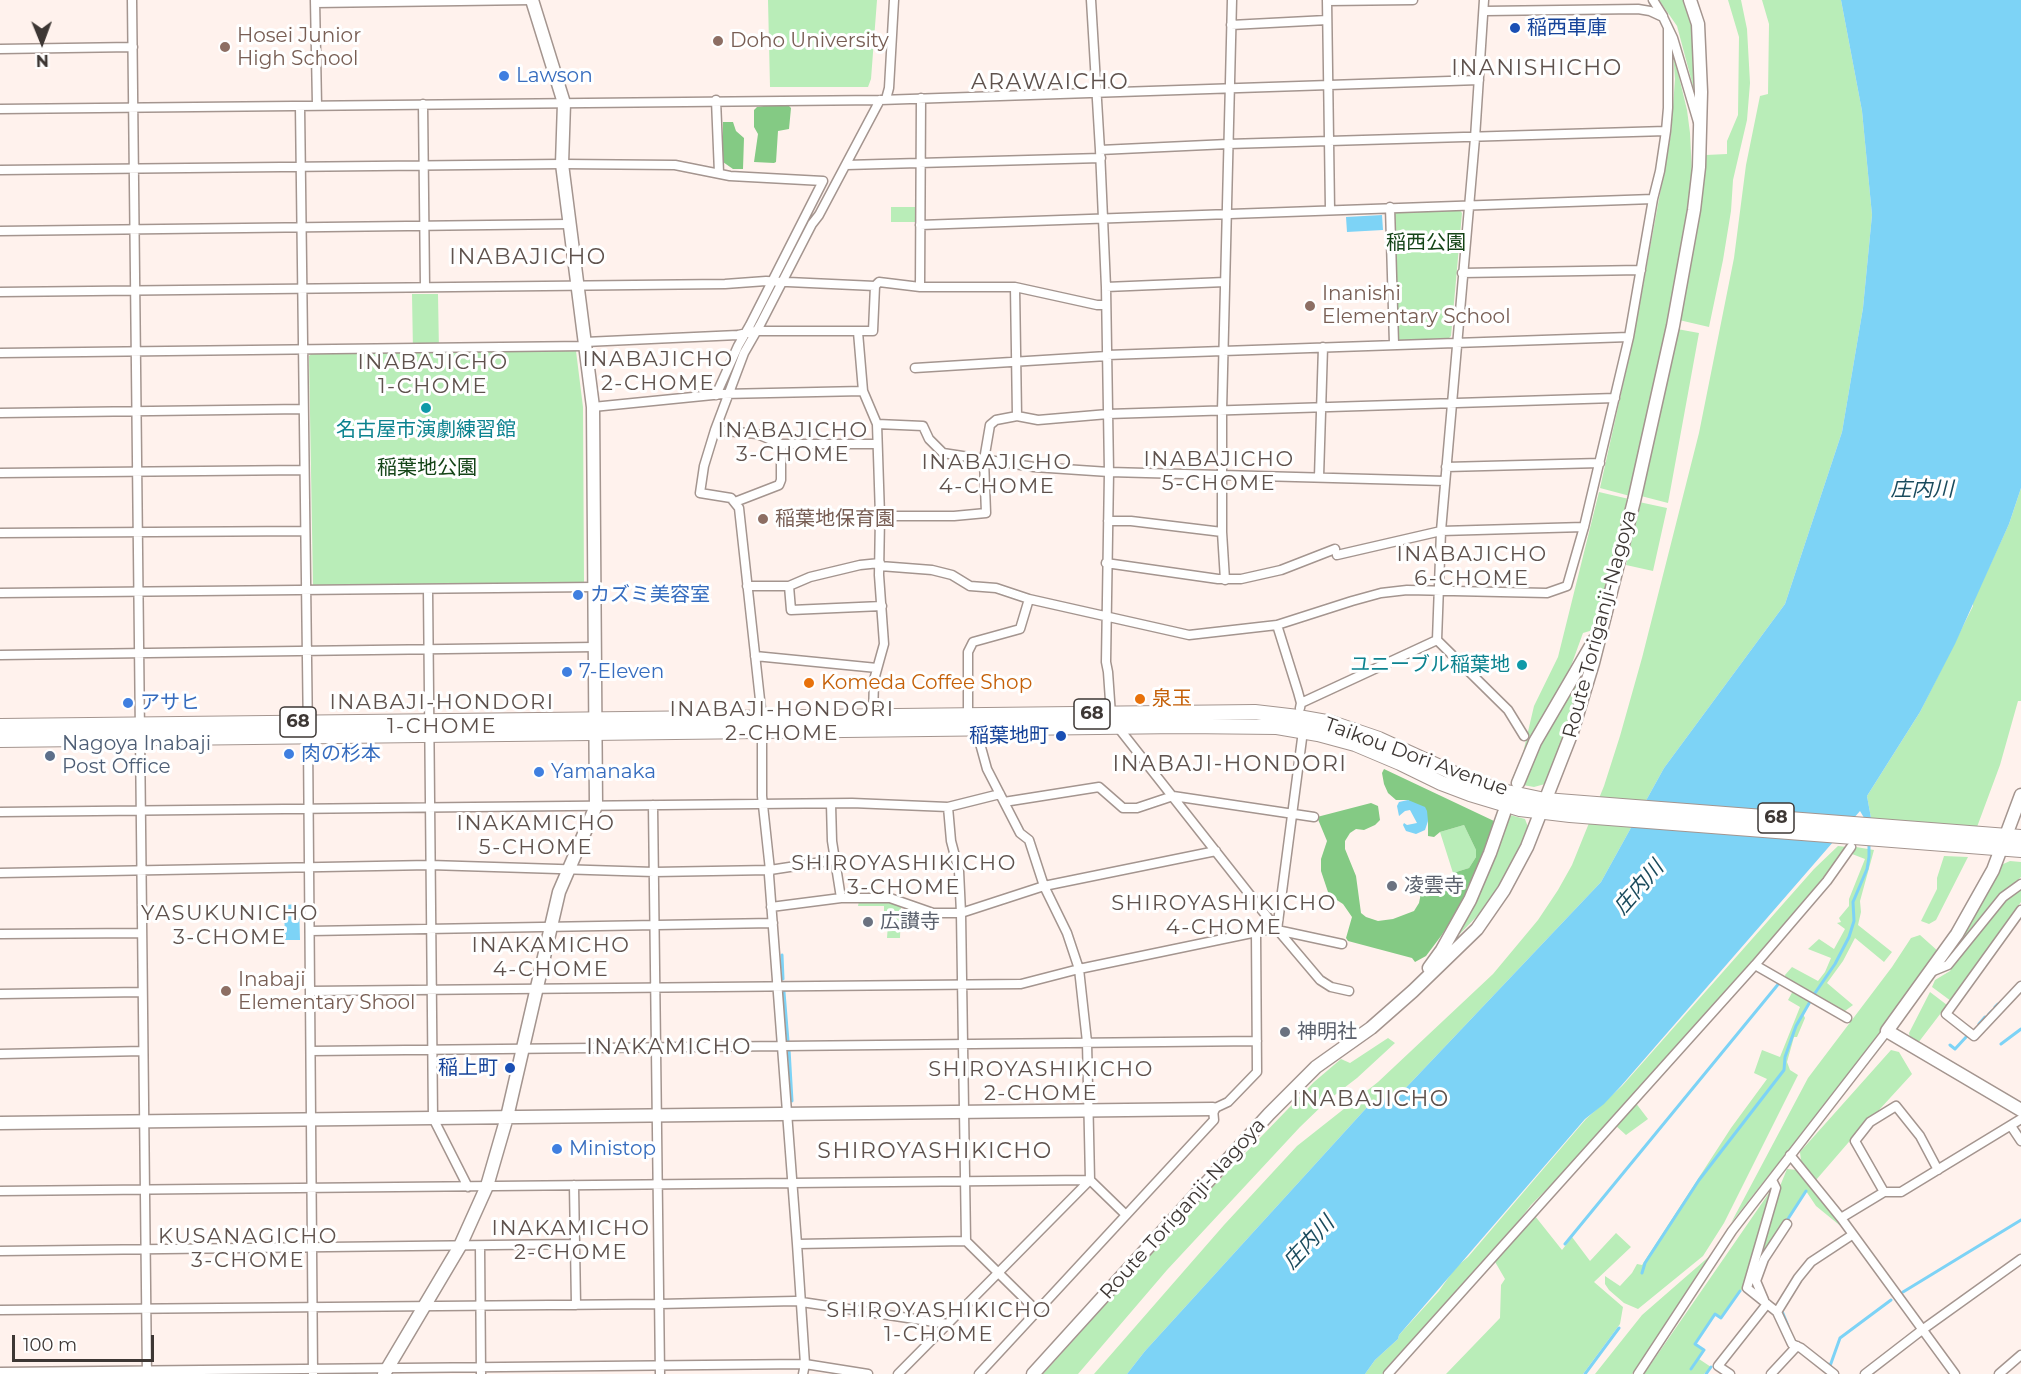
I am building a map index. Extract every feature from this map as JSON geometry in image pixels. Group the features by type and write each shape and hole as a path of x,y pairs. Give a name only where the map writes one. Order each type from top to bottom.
{"main road":[{"name":"Taikou Dori Avenue","path":"762,724 873,717 1256,712 1332,723 1379,739 1473,782 1543,806"},
{"name":"Taikou Dori Avenue","path":"0,740 307,722 429,728 762,724 976,729 1235,726 1277,728 1332,737 1365,748 1422,775 1470,794 1520,809 1543,806 1571,809"},
{"name":"Taikou Dori Avenue","path":"0,726 308,737 429,728"},
{"name":"68","path":"1571,809 2014,836"},
{"name":"68","path":"1571,809 2021,850"}],"street":[{"path":"132,0 147,1372"},
{"path":"317,105 315,2 532,0 564,103 562,164 593,407 596,806 559,892 507,1117 487,1186 460,1246 387,1370"},
{"path":"803,1374 805,1364 788,1113 763,805 762,724 740,508 732,498 700,493 704,466 715,430 744,353 889,88 894,0"},
{"path":"1090,0 1097,92 1106,287 1108,472 1106,662 1110,713 1118,728 1320,980 1331,987 1349,991"},
{"path":"1226,580 1221,475 1232,0"},
{"path":"1330,209 1327,1 1413,0"},
{"path":"1485,0 1475,138 1450,404 1441,531 1437,640 1508,710 1524,736"},
{"path":"1559,0 1559,10"},
{"path":"1653,0 1673,38 1699,128"},
{"name":"Route Toriganji-Nagoya","path":"1033,1374 1269,1114 1316,1067 1371,1028 1477,929 1492,910 1527,847 1572,732 1609,605 1673,326 1694,210 1699,167 1701,92 1698,24 1690,0"},
{"path":"1485,11 1638,9 1663,17"},
{"path":"1231,25 1327,21"},
{"path":"747,586 789,586 860,565 880,564 932,570 952,575 970,586 996,588 1106,617 1189,635 1277,625 1352,600 1381,593 1407,590 1536,594 1567,586 1600,463 1629,337 1666,131 1669,78 1668,28"},
{"path":"0,49 133,47"},
{"path":"0,109 883,99 1479,80"},
{"path":"920,287 921,98"},
{"path":"716,100 719,173"},
{"path":"423,104 425,287"},
{"path":"300,106 313,1371"},
{"path":"846,165 921,164 1228,144 1666,131"},
{"path":"0,170 562,164 675,165 730,176 823,181 744,334 716,395"},
{"path":"920,225 1653,199"},
{"path":"1390,207 1394,344"},
{"path":"0,231 570,224"},
{"path":"1462,273 1641,270"},
{"path":"0,292 725,284 773,281 876,286"},
{"path":"0,353 585,344 744,334 756,331 873,331 876,286 879,282 920,287 1015,287 1106,305"},
{"path":"1106,287 1225,282"},
{"path":"1015,287 1017,416"},
{"path":"858,332 864,392 877,424 884,644 874,680 873,717"},
{"path":"915,368 1107,356 1629,337"},
{"path":"1319,477 1323,347"},
{"path":"593,407 727,394 864,392"},
{"path":"880,516 954,516 986,513 984,460 990,425 996,420 1017,416 1038,420 1107,414 1615,398"},
{"path":"0,413 303,409"},
{"path":"877,424 923,426 929,439 943,453 1034,467 1108,472 1445,481"},
{"path":"715,430 758,434 781,444 876,444"},
{"path":"735,502 779,485 781,444"},
{"path":"1446,467 1600,463"},
{"path":"0,473 304,470"},
{"path":"1108,521 1131,521 1222,532"},
{"path":"1106,563 1226,580 1241,579 1281,570 1336,552 1441,531 1584,527"},
{"path":"0,533 305,531"},
{"path":"789,586 791,610 882,606"},
{"path":"0,593 595,587"},
{"path":"428,589 433,1118 468,1187"},
{"path":"968,716 968,652 973,642 1020,629 1029,598"},
{"path":"1518,783 1535,742 1594,643 1609,605"},
{"path":"1277,625 1301,703 1298,717"},
{"path":"1301,703 1437,640"},
{"path":"0,655 595,647"},
{"path":"755,656 877,668"},
{"path":"976,729 982,754 1002,798 1020,833 1029,840 1044,886 1067,933 1079,969 1087,1042 1090,1180 1126,1215"},
{"path":"1277,928 1303,731"},
{"path":"0,812 831,804 948,807 1002,798 1099,788 1123,808 1137,808 1173,796 1314,816"},
{"path":"1638,1374 1732,1231 1887,1031 1957,934 1993,870 2002,849 2014,836 2021,795"},
{"path":"831,804 832,841 841,898"},
{"path":"653,805 660,1370"},
{"path":"948,807 951,842 959,871 961,913 966,1241 1037,1311"},
{"path":"1413,991 1442,950 1460,919 1490,853 1504,813"},
{"path":"1388,1374 1755,966 1827,881 1851,847"},
{"path":"771,908 841,898 890,898 933,913 961,913 1044,886 1216,851"},
{"path":"0,873 430,865 654,872 770,870 835,860"},
{"path":"1931,972 1948,965 2003,897 2021,884"},
{"path":"2021,910 1946,1014 1974,1036 2021,986"},
{"path":"310,931 772,923"},
{"path":"310,991 1021,984 1079,969 1277,928 1342,945"},
{"path":"0,1123 1213,1109 1228,1102 1257,1072 1256,932"},
{"path":"0,934 142,933"},
{"path":"1755,966 1766,970 1848,1018"},
{"path":"0,994 142,992"},
{"path":"1887,1031 2021,1110"},
{"path":"311,1051 1257,1041"},
{"path":"0,1054 143,1051"},
{"path":"1884,1192 1855,1141 1870,1122 1896,1106 1920,1137 1938,1170"},
{"path":"979,1374 1214,1120 1213,1109"},
{"path":"1841,1218 1884,1192 1901,1192 2021,1119"},
{"path":"2011,1126 2021,1141"},
{"path":"1790,1155 1841,1218 1956,1374"},
{"path":"0,1191 1090,1180"},
{"path":"898,1374 1090,1180"},
{"path":"1772,1180 1776,1188 1747,1288 1777,1312 1792,1344 1833,1373"},
{"path":"574,1185 576,1305"},
{"path":"1766,1304 1756,1281 1764,1259 1787,1224"},
{"path":"1777,1312 1811,1262 1852,1235"},
{"path":"797,1244 966,1241"},
{"path":"480,1245 481,1370"},
{"path":"0,1251 575,1245"},
{"path":"1865,1374 2021,1259"},
{"path":"0,1310 801,1302 948,1324"},
{"path":"1730,1374 1718,1366 1766,1304"},
{"path":"1771,1374 1797,1346"},
{"path":"1999,1374 2021,1355"},
{"path":"0,1372 660,1370 805,1364 868,1374"}],"green space":[{"path":"768,0 877,0 871,79 868,87 770,87"},
{"path":"1659,0 1685,0 1693,29 1697,101 1677,26"},
{"path":"1728,0 1741,0 1747,29 1750,83 1747,120 1733,180 1731,211 1723,260 1709,327 1679,320 1700,210 1706,155 1727,154 1727,141 1738,115 1739,37"},
{"path":"1762,0 1841,0 1862,111 1872,215 1863,308 1842,432 1785,604 1664,768 1601,882 1400,1094 1370,1104 1145,1351 1127,1374 1094,1374 1224,1225 1297,1146 1378,1082 1493,974 1538,920 1572,865 1604,786 1620,736 1699,433 1734,258 1746,165 1760,96 1768,94 1769,24"},
{"path":"1673,52 1690,133 1692,174 1690,206 1671,309 1630,496 1600,488 1633,340 1671,134 1675,79"},
{"path":"764,106 789,106 791,108 789,129 778,131 776,162 774,163 754,162 758,134 754,127 754,110"},
{"path":"723,122 733,122 736,131 744,138 743,169 733,169 723,162"},
{"path":"891,207 916,207 916,222 891,222"},
{"name":"稲西公園","path":"1458,208 1462,213 1451,336 1448,339 1401,341 1397,338 1393,214 1396,211"},
{"name":"稲葉地公園","path":"412,294 438,294 439,352 576,351 583,407 584,582 313,586 309,356 312,353 413,352"},
{"path":"1677,329 1699,333 1668,503 1641,496"},
{"path":"2021,488 2021,701 2018,701 2000,765 1977,827 1871,818 1867,796 1920,712 1973,606 2009,524"},
{"path":"1599,492 1629,499 1604,604 1593,630 1583,633 1571,666 1538,725 1513,781 1511,781 1523,753 1534,706 1558,657"},
{"path":"1639,502 1667,508 1653,571 1626,565"},
{"path":"1586,667 1568,729 1545,784 1534,787 1523,785 1550,724"},
{"path":"1384,769 1494,821 1461,906 1426,956 1415,962 1412,958 1348,941 1346,938 1352,917 1343,904 1329,895 1321,871 1321,859 1327,841 1317,817 1371,803 1378,806 1380,820 1364,830 1356,829 1345,841 1345,849 1356,876 1361,913 1366,917 1378,921 1393,919 1414,911 1421,893 1454,883 1453,873 1469,868 1476,857 1476,850 1464,825 1440,832 1434,837 1428,836 1428,821 1408,800 1396,800 1388,793 1382,773"},
{"path":"1510,815 1525,819 1528,827 1519,851 1502,883 1484,909 1452,942 1469,915 1485,882"},
{"path":"1464,825 1476,850 1476,857 1469,868 1453,873 1440,832"},
{"path":"1838,846 1847,847 1801,908 1576,1160 1531,1205 1502,1243 1418,1338 1382,1374 1365,1374 1375,1360 1398,1339 1399,1335 1439,1291 1456,1267 1468,1257 1586,1119 1622,1086 1814,869"},
{"path":"1856,847 1874,850 1860,901 1861,912 1858,925 1892,952 1884,962 1855,938 1843,961 1827,983 1853,1005 1845,1011 1840,1011 1786,979 1785,975 1792,967 1818,981 1825,972 1831,958 1808,949 1819,939 1834,949 1845,929 1837,923 1841,922 1839,918 1849,906 1849,899 1865,859 1852,854"},
{"path":"1944,856 1968,857 1936,920 1929,924 1921,921 1937,889 1937,878"},
{"path":"2010,861 2021,862 2021,877 1990,905 1948,957 2001,865"},
{"path":"2021,888 2021,902 1951,1001 1932,987 1935,980 1950,971 1998,907"},
{"path":"859,901 889,902 901,905 900,938 887,938 888,924 884,924 884,906 858,906"},
{"path":"1920,935 1939,952 1878,1037 1731,1223 1808,1078 1892,967 1911,938"},
{"path":"1794,989 1811,1001 1803,1014 1805,1018 1797,1037 1794,1037 1787,1062 1790,1070 1798,1075 1724,1223 1703,1256 1638,1309 1624,1303 1609,1290 1605,1284 1605,1276 1620,1286 1637,1264 1642,1265 1731,1128 1767,1079 1754,1073 1762,1050 1780,1057 1800,1007 1788,1000"},
{"path":"1930,992 1947,1005 1918,1043 1910,1038 1909,1033"},
{"path":"1388,1038 1395,1043 1300,1127 1167,1270 1078,1374 1043,1374 1198,1202 1314,1082 1341,1059 1350,1063"},
{"path":"1891,1050 1899,1052 1912,1074 1879,1110 1881,1114 1867,1121 1816,1180 1801,1161 1800,1152"},
{"path":"1635,1102 1648,1119 1626,1135 1615,1125"},
{"path":"1787,1169 1798,1170 1843,1228 1816,1206 1806,1191 1762,1257 1753,1284 1778,1191"},
{"path":"1771,1190 1746,1284 1721,1318 1714,1314 1696,1344 1704,1350 1699,1359 1711,1367 1704,1374 1644,1374"},
{"path":"1532,1216 1535,1216 1562,1250 1572,1237 1590,1261 1616,1233 1631,1247 1594,1282 1623,1307 1620,1324 1583,1374 1446,1374 1500,1318 1501,1285 1505,1279 1494,1260"},
{"path":"1712,1254 1632,1374 1595,1374 1642,1315"}],"water":[{"name":"庄内川","path":"1841,0 2021,0 2021,488 2009,524 1955,644 1920,712 1867,796 1871,818 1866,821 1860,811 1621,1086 1585,1119 1399,1335 1398,1339 1375,1360 1365,1374 1127,1374 1145,1351 1370,1104 1400,1094 1601,882 1664,768 1785,604 1842,432 1863,308 1872,215 1862,111"},
{"path":"1382,215 1383,230 1347,232 1346,217"},
{"path":"1408,800 1425,807 1427,811 1428,821 1425,830 1416,834 1406,831 1403,825 1404,823 1407,825 1417,823 1410,810 1399,816 1397,806 1399,802"},
{"path":"299,904 300,940 285,940 284,905"}],"waterway":[{"path":"1813,996 1835,964 1849,937 1854,921 1853,902 1867,869 1869,843"},
{"path":"782,955 783,979"},
{"path":"1565,1244 1780,982"},
{"path":"784,992 788,1041"},
{"path":"1642,1273 1645,1263 1699,1180 1784,1070 1785,1057 1796,1026 1811,1000"},
{"path":"1995,1007 1998,1004"},
{"path":"1989,1014 1992,1011"},
{"path":"1979,1024 1985,1017"},
{"path":"2001,1044 2021,1029"},
{"path":"1950,1045 1955,1049 1967,1036"},
{"path":"789,1049 792,1101"},
{"path":"1786,1222 1806,1191"},
{"path":"1903,1292 2021,1220"},
{"path":"1691,1369 1704,1350 1695,1344 1715,1314 1721,1318 1740,1291"},
{"path":"1828,1364 1830,1366 1840,1338 1891,1300"},
{"path":"1782,1311 1788,1326"},
{"path":"1585,1374 1619,1328"},
{"path":"1706,1374 1711,1367"}],"place":[{"name":"稲西車庫","path":"1515,28"},
{"name":"Doho University","path":"718,41"},
{"name":"Hosei Junior High School","path":"225,47"},
{"name":"Lawson","path":"504,76"},
{"name":"Inanishi Elementary School","path":"1310,306"},
{"name":"名古屋市演劇練習館","path":"426,408"},
{"name":"稲葉地保育園","path":"763,519"},
{"name":"カズミ美容室","path":"578,595"},
{"name":"ユニーブル稲葉地","path":"1522,665"},
{"name":"7-Eleven","path":"567,672"},
{"name":"Komeda Coffee Shop","path":"809,683"},
{"name":"泉玉","path":"1140,699"},
{"name":"アサヒ","path":"128,703"},
{"name":"稲葉地町","path":"1061,736"},
{"name":"肉の杉本","path":"289,754"},
{"name":"Nagoya Inabaji Post Office","path":"50,756"},
{"name":"Yamanaka","path":"539,772"},
{"name":"凌雲寺","path":"1392,886"},
{"name":"広讃寺","path":"868,922"},
{"name":"Inabaji Elementary Shool","path":"226,991"},
{"name":"神明社","path":"1285,1032"},
{"name":"稲上町","path":"510,1068"},
{"name":"Ministop","path":"557,1149"}],"district":[{"name":"INANISHICHO","path":"1537,69"},
{"name":"ARAWAICHO","path":"1050,83"},
{"name":"INABAJICHO","path":"528,258"},
{"name":"INABAJICHO 2-CHOME","path":"658,372"},
{"name":"INABAJICHO 1-CHOME","path":"433,375"},
{"name":"INABAJICHO 3-CHOME","path":"793,443"},
{"name":"INABAJICHO 5-CHOME","path":"1219,472"},
{"name":"INABAJICHO 4-CHOME","path":"997,475"},
{"name":"INABAJICHO 6-CHOME","path":"1472,567"},
{"name":"INABAJI-HONDORI 1-CHOME","path":"442,715"},
{"name":"INABAJI-HONDORI 2-CHOME","path":"782,722"},
{"name":"INABAJI-HONDORI","path":"1230,765"},
{"name":"INAKAMICHO 5-CHOME","path":"536,836"},
{"name":"SHIROYASHIKICHO 3-CHOME","path":"904,876"},
{"name":"SHIROYASHIKICHO 4-CHOME","path":"1224,916"},
{"name":"YASUKUNICHO 3-CHOME","path":"230,926"},
{"name":"INAKAMICHO 4-CHOME","path":"551,958"},
{"name":"INAKAMICHO","path":"669,1048"},
{"name":"SHIROYASHIKICHO 2-CHOME","path":"1041,1082"},
{"name":"INABAJICHO","path":"1371,1100"},
{"name":"SHIROYASHIKICHO","path":"935,1152"},
{"name":"INAKAMICHO 2-CHOME","path":"571,1241"},
{"name":"KUSANAGICHO 3-CHOME","path":"248,1249"},
{"name":"SHIROYASHIKICHO 1-CHOME","path":"939,1323"}]}
